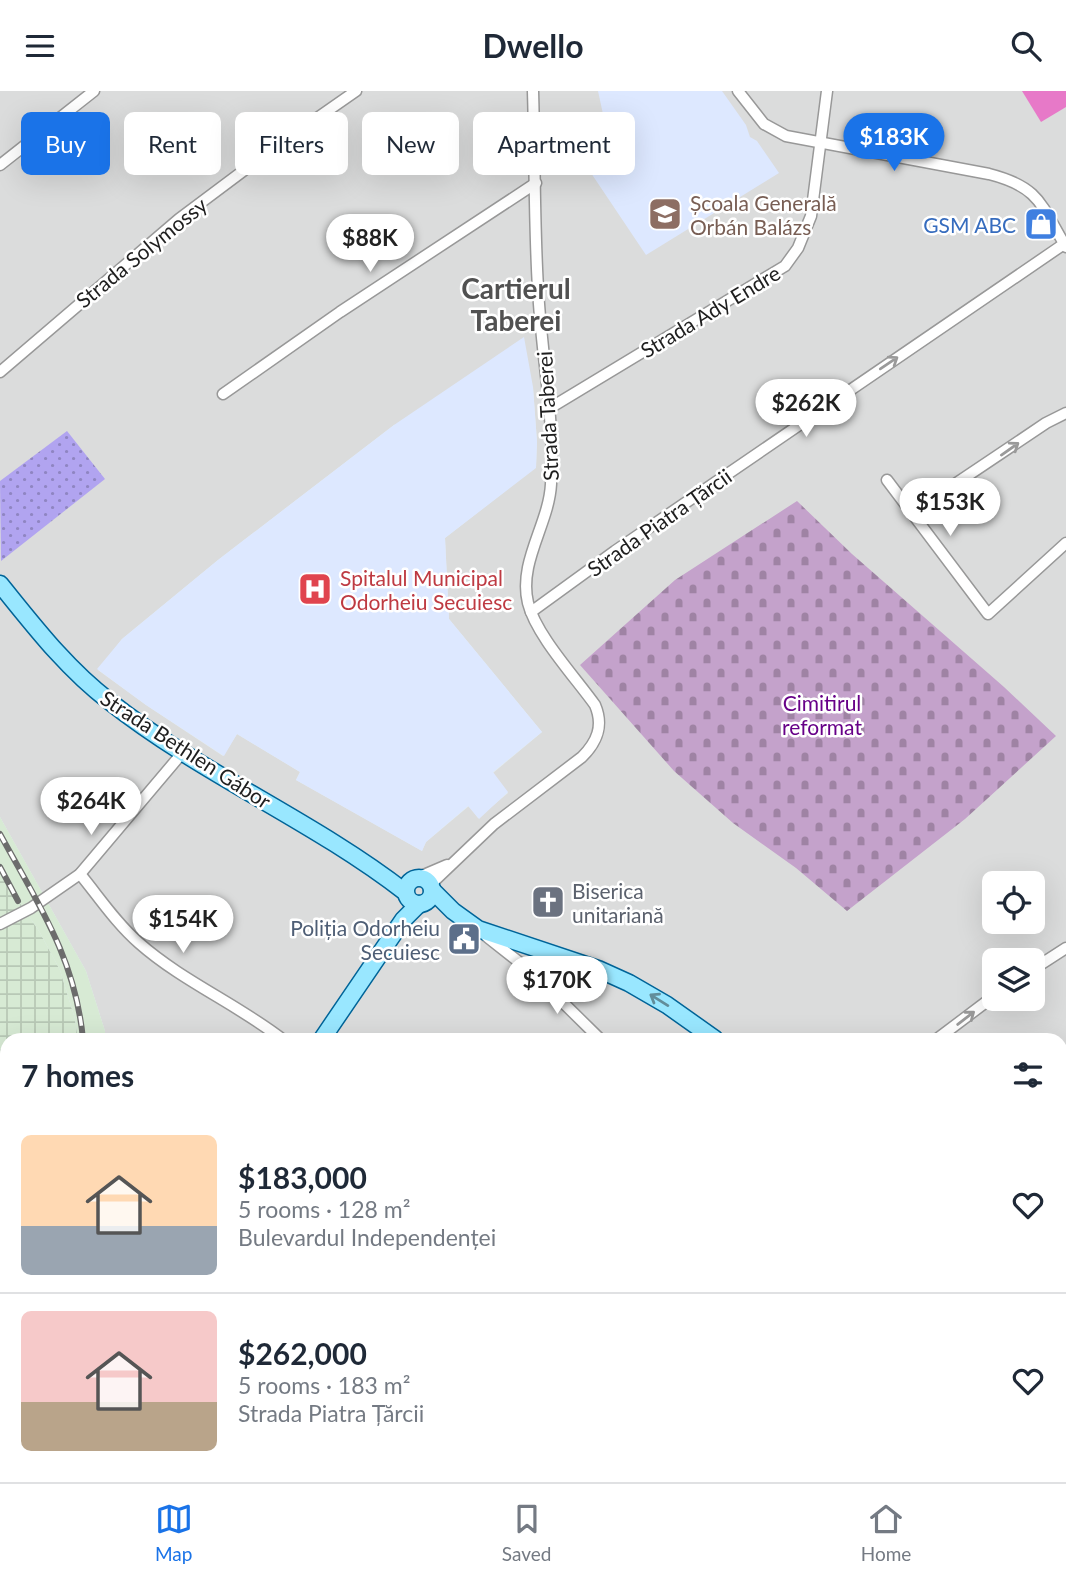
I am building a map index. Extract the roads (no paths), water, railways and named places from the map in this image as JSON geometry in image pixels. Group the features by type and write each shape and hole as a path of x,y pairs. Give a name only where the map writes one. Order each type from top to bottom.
{"main road":[{"name":"Strada Bethlen Gábor","path":"0,584 52,648 91,687 146,729 364,860"},
{"path":"364,860 423,889 478,929 598,969 629,983 667,1005 707,1033"},
{"path":"364,860 406,893"},
{"path":"403,920 408,883 423,889"},
{"path":"326,1033 423,889"}],"street":[{"path":"0,165 94,91"},
{"name":"Strada Solymossy","path":"0,372 179,219 356,91"},
{"name":"Strada Taberei","path":"423,889 494,824 582,757 597,737 599,719 595,705 544,635 531,612 527,594 527,575 551,487 550,408 538,288 533,91"},
{"path":"738,91 755,115 774,131 786,136 1014,181 1041,203 1065,246"},
{"name":"Strada Ady Endre","path":"550,408 785,266 798,248 808,226 827,91"},
{"path":"223,394 340,312 536,183"},
{"name":"Strada Piatra Țărcii","path":"531,612 615,551 1065,246"},
{"path":"912,513 1046,423 1066,413"},
{"path":"887,480 988,614 1066,543"},
{"path":"0,924 31,908 80,874 183,752"},
{"path":"80,874 139,943 274,1033"},
{"path":"478,929 533,973 594,1033"},
{"path":"1045,962 1066,948"},
{"path":"533,973 549,953"},
{"path":"945,1033 982,1005"}],"railway":[{"path":"0,834 53,932 72,982 82,1033"},
{"path":"0,867 18,901"}],"place":[{"name":"Școala Generală Orbán Balázs","path":"665,214"},
{"name":"GSM ABC","path":"1041,224"},
{"name":"Spitalul Municipal Odorheiu Secuiesc","path":"315,589"},
{"name":"Biserica unitariană","path":"548,902"},
{"name":"Poliția Odorheiu Secuiesc","path":"464,939"}],"district":[{"name":"Cartierul Taberei","path":"516,304"}],"park label":[{"name":"Cimitirul reformat","path":"822,714"}]}
